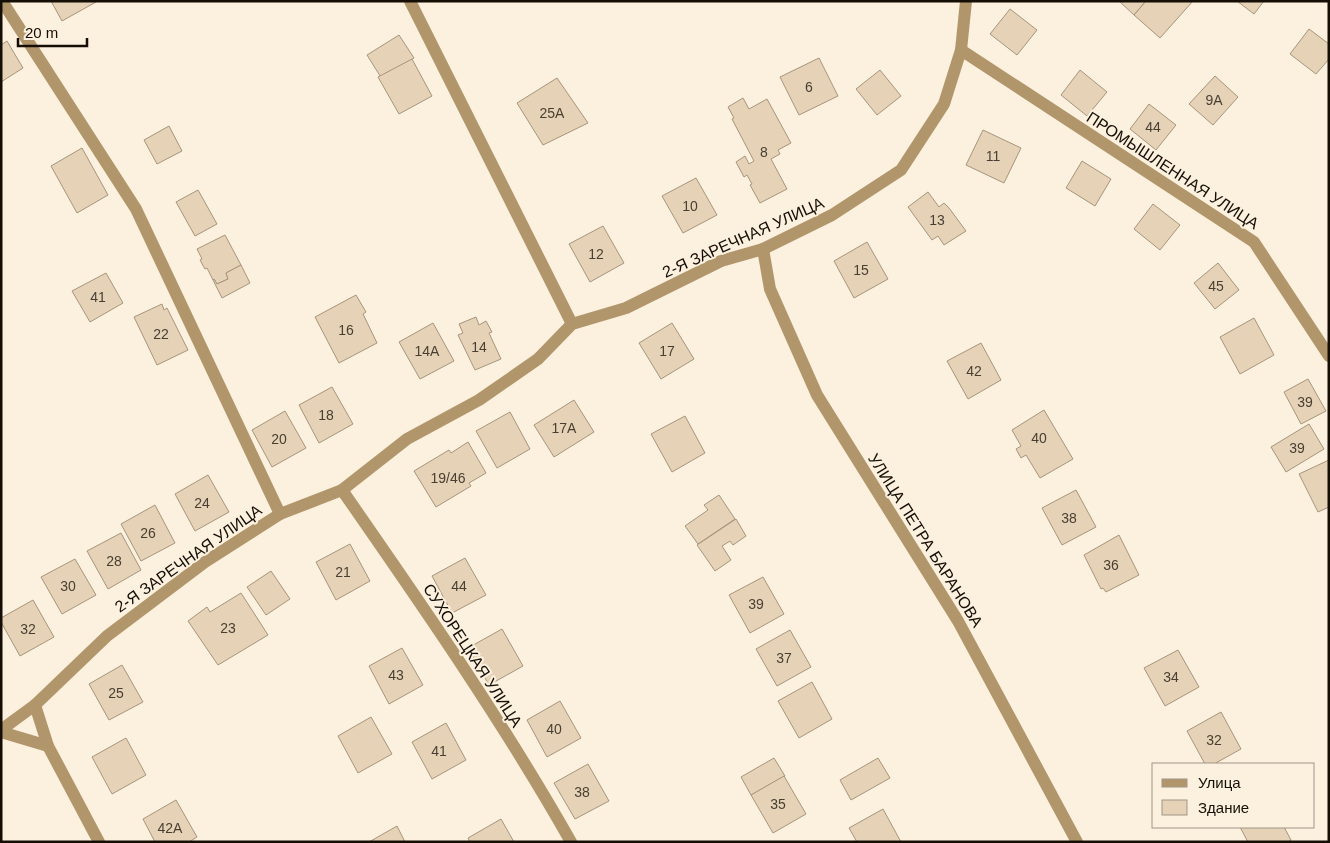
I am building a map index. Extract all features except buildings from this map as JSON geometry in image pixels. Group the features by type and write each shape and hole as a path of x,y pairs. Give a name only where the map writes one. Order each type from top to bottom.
{"street":[{"path":"2,1 136,209 280,514"},
{"path":"410,1 572,324"},
{"name":"2-Я ЗАРЕЧНАЯ УЛИЦА","path":"1,731 35,704 107,636 205,562 280,514 342,490 407,439 479,400 538,359 572,324 626,308 721,261 763,249 832,215 901,170 944,104 961,50 966,1"},
{"name":"ПРОМЫШЛЕННАЯ УЛИЦА","path":"961,50 1254,242 1329,356"},
{"name":"УЛИЦА ПЕТРА БАРАНОВА","path":"763,249 770,289 817,395 958,621 1077,842"},
{"name":"СУХОРЕЦКАЯ УЛИЦА","path":"342,490 430,617 545,796 571,842"},
{"path":"35,704 48,746 99,842"},
{"path":"1,731 48,746"}]}
